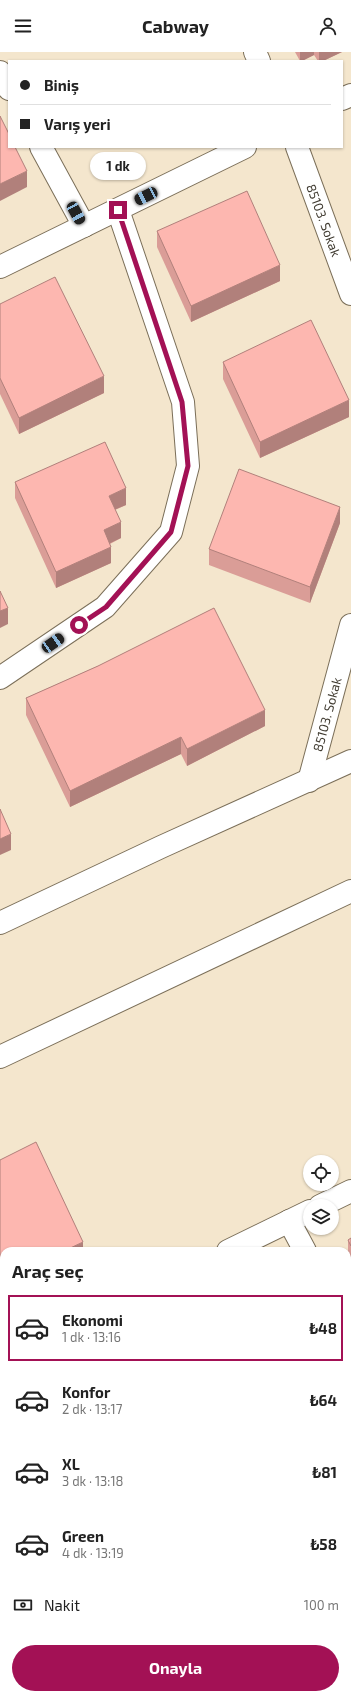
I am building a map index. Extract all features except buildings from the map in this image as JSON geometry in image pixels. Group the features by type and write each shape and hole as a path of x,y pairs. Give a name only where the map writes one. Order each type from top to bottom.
{"street":[{"path":"0,72 8,87"},
{"path":"42,148 84,226"},
{"path":"0,267 243,148"},
{"name":"85103. Sokak","path":"297,148 351,294"},
{"path":"0,678 106,607 171,532 188,466 182,402 118,210"},
{"name":"85103. Sokak","path":"309,781 351,625"},
{"path":"0,923 351,761"},
{"path":"0,1057 351,891"},
{"path":"334,1199 351,1191"},
{"path":"236,1247 303,1214"},
{"path":"289,1221 303,1247"}],"route":[{"path":"79,625 106,607 171,532 188,466 182,402 118,210"}]}
